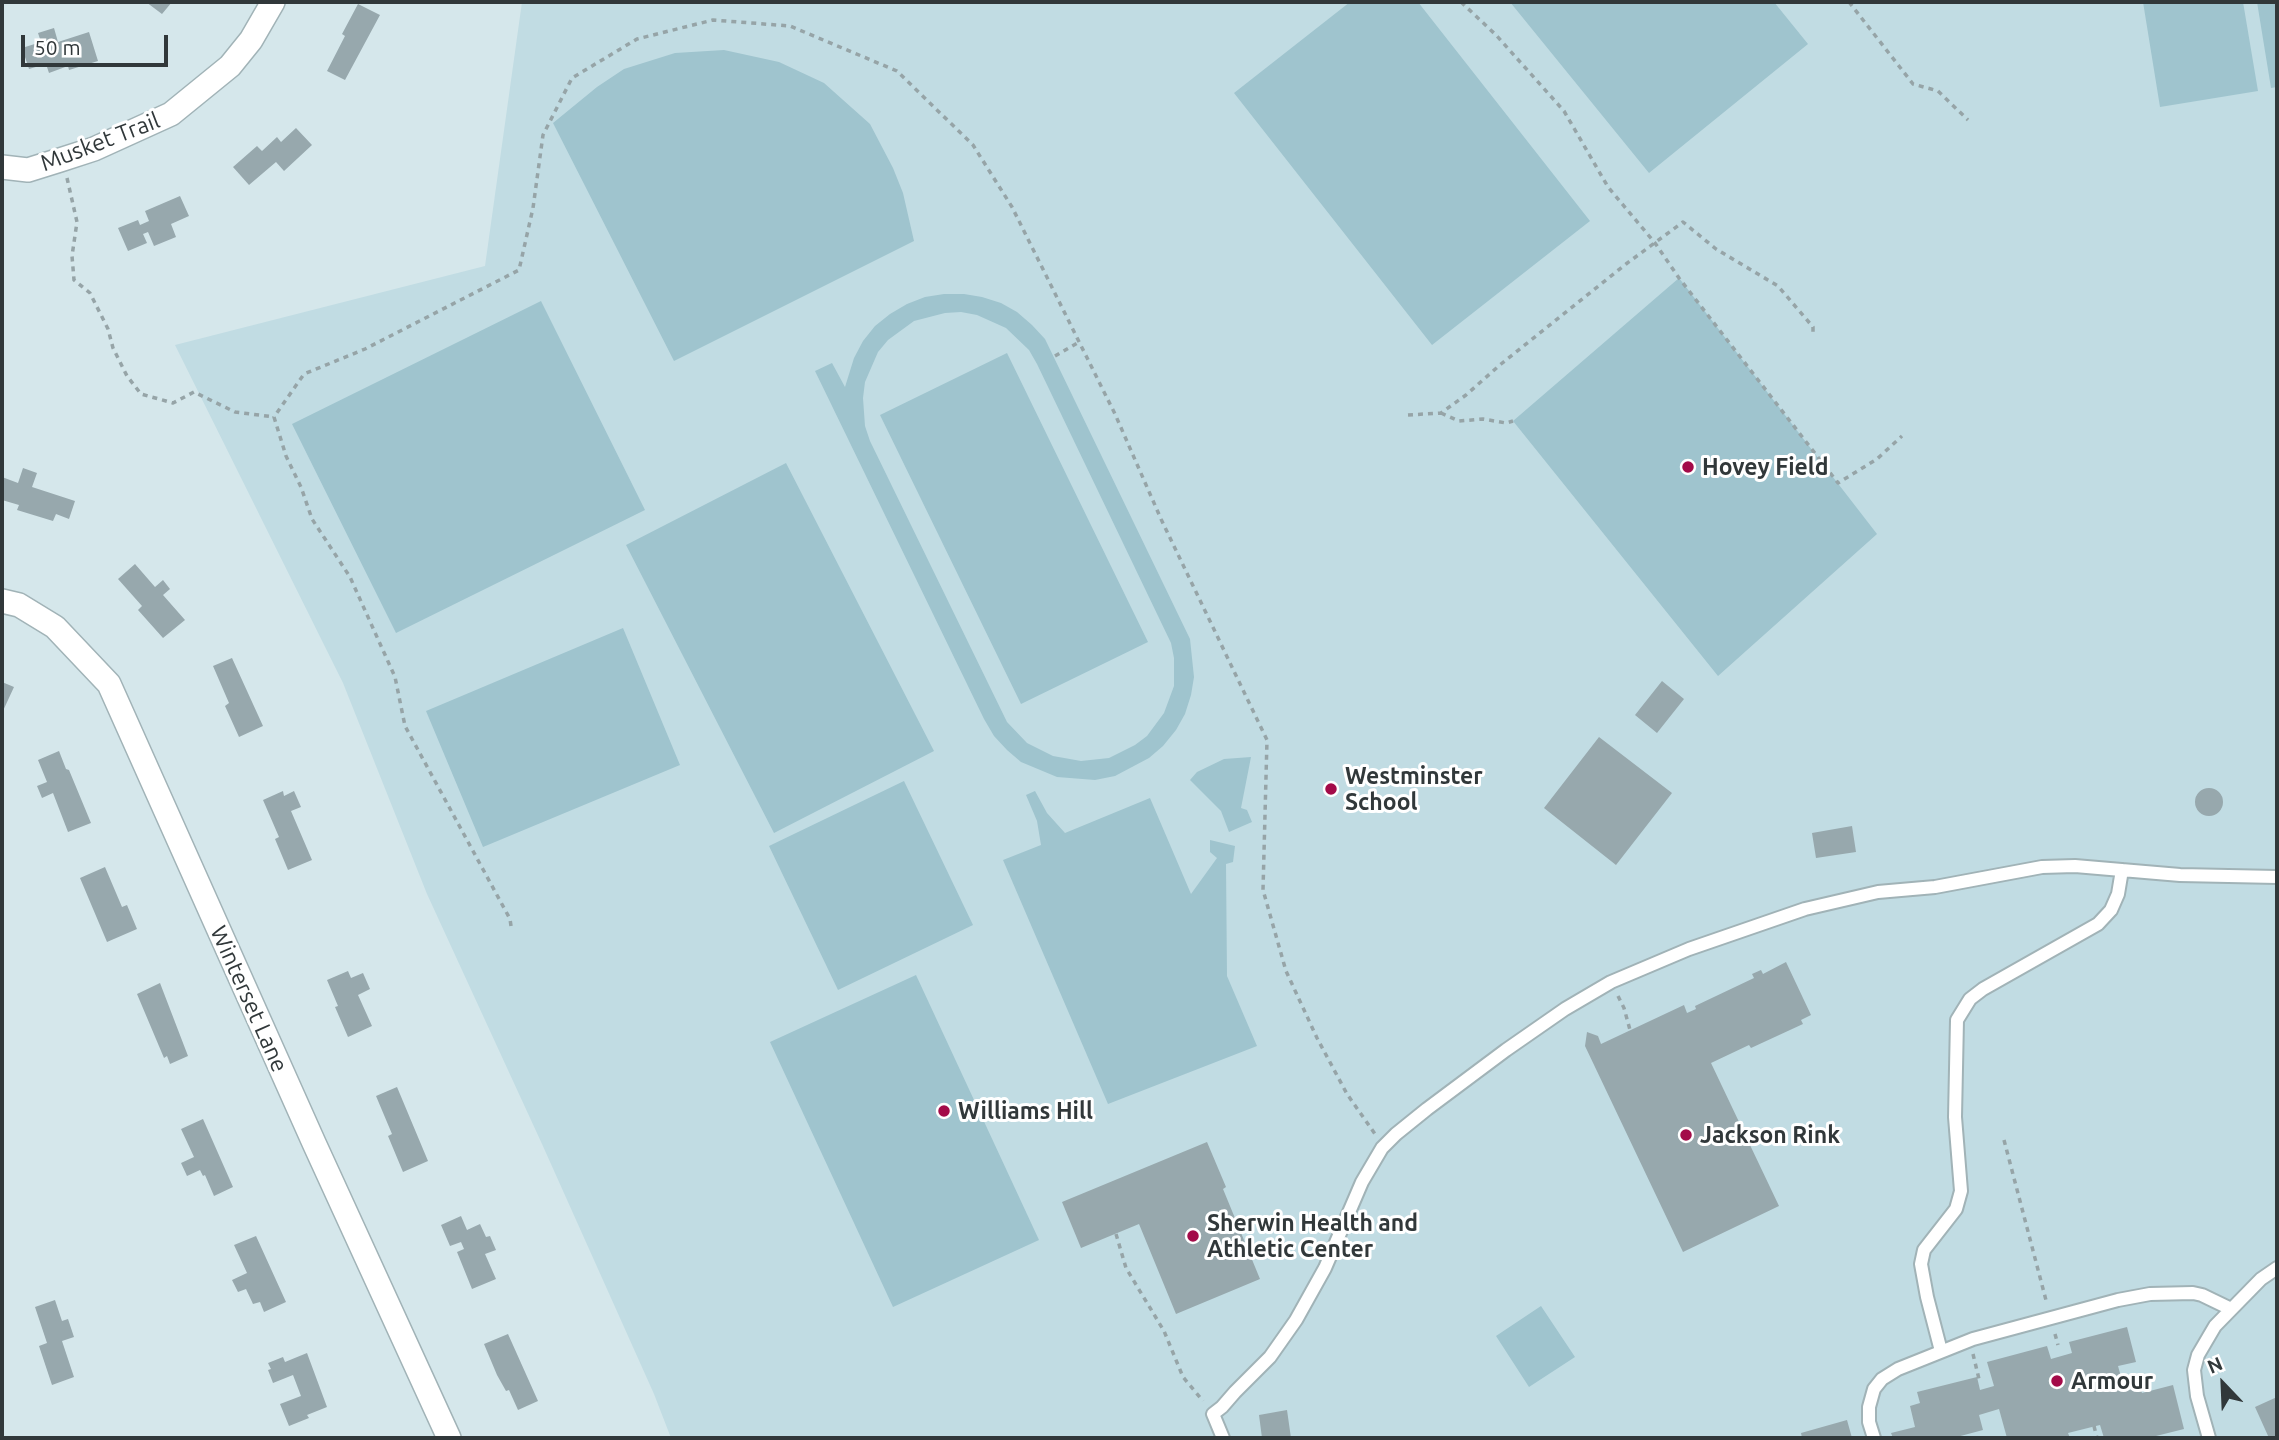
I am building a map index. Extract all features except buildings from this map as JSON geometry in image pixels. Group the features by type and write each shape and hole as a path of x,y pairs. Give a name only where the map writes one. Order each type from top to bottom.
{"street":[{"name":"Musket Trail","path":"2,167 28,170 60,160 94,149 171,114 230,66 251,40 273,2"},
{"name":"Winterset Lane","path":"2,601 19,605 55,627 109,684 449,1438"}],"lane":[{"path":"1223,1438 1213,1414 1270,1357 1296,1320 1325,1268 1362,1182 1385,1146 1427,1109 1506,1050 1565,1009 1611,982 1699,945 1817,905 1878,892 1935,887 2042,867 2075,866 2277,877"},
{"path":"1941,1351 1921,1264 1927,1244 1956,1209 1961,1197 1955,1117 1957,1020 1970,999 1983,989 2098,924 2111,910 2118,894 2122,870"},
{"path":"2209,1438 2197,1396 2196,1362 2215,1326 2261,1279 2277,1268"},
{"path":"1874,1438 1869,1422 1869,1407 1878,1384 1898,1369 1978,1337 2150,1294 2193,1293 2231,1309"}],"path":[{"path":"1461,2 1496,35 1564,111 1608,187 1655,243 1679,278 1838,483 1877,459 1902,436"},
{"path":"1849,2 1913,84 1938,91 1968,120"},
{"path":"274,417 304,374 365,349 519,270 533,208 544,135 572,78 637,39 713,20 790,26 897,71 973,145 1012,207 1115,414 1161,519 1267,740 1263,890 1286,971 1347,1094 1385,1146"},
{"path":"60,160 77,222 72,256 74,280 90,293 127,376 141,394 173,403 194,393 235,412 274,417"},
{"path":"1441,413 1466,396 1501,364 1683,222 1716,249 1778,286 1814,327 1813,335"},
{"path":"1055,356 1079,342"},
{"path":"1408,415 1441,413 1460,421 1513,421"},
{"path":"274,417 286,456 312,519 350,577 384,651 395,677 405,726 510,919 511,926"},
{"path":"1611,982 1624,1008 1630,1030"},
{"path":"2004,1140 2058,1345"},
{"path":"1116,1234 1126,1268 1164,1331 1184,1377 1213,1414"},
{"path":"1972,1351 1979,1379"},
{"path":"2094,1426 2097,1438"}],"shaded area":[{"name":"Westminster School","path":"522,2 2277,2 2277,1438 671,1438 654,1394 542,1144 427,894 343,683 175,345 485,266"},
{"path":"1350,2 1418,2 1590,221 1432,345 1234,93"},
{"path":"1510,2 1774,2 1808,44 1649,173"},
{"path":"2143,2 2243,2 2258,91 2160,107"},
{"path":"2257,2 2277,2 2277,87 2271,88"},
{"path":"724,50 779,62 824,83 870,124 903,193 914,241 674,361 553,123 624,69 675,53"},
{"name":"Hovey Field","path":"1679,278 1877,534 1718,676 1513,421"},
{"path":"964,294 1001,303 1017,312 1045,339 1190,639 1194,677 1185,714 1163,746 1149,758 1115,776 1095,780 1057,777 1021,762 994,736 815,371 832,363 845,387 854,358 875,326 907,304 925,297","holes":["945,313 977,315 1006,328 1029,350 1171,643 1174,686 1164,713 1147,736 1109,758 1081,761 1053,756 1027,743 1007,722 865,426 865,382 878,352 888,340 914,321"]},
{"path":"541,301 645,510 396,633 292,424"},
{"path":"1007,353 1148,642 1021,704 880,415"},
{"path":"786,463 934,751 774,833 626,545"},
{"path":"623,628 680,765 483,847 426,711"},
{"path":"1251,757 1241,808 1247,810 1252,822 1229,832 1221,811 1190,780 1197,772 1224,759"},
{"path":"904,781 973,925 838,990 769,846"},
{"path":"1035,791 1047,813 1065,833 1150,798 1191,894 1217,858 1210,852 1210,840 1235,846 1233,862 1226,864 1227,976 1257,1046 1108,1104 1003,860 1041,845 1037,821 1026,795"},
{"path":"916,975 1039,1240 893,1307 770,1042"},
{"path":"1541,1306 1575,1357 1529,1387 1496,1336"}],"place":[{"name":"Hovey Field","path":"1688,467"},
{"name":"Westminster School","path":"1331,789"},
{"name":"Williams Hill","path":"944,1111"},
{"name":"Jackson Rink","path":"1686,1135"},
{"name":"Sherwin Health and Athletic Center","path":"1193,1236"},
{"name":"Armour","path":"2057,1381"}]}
